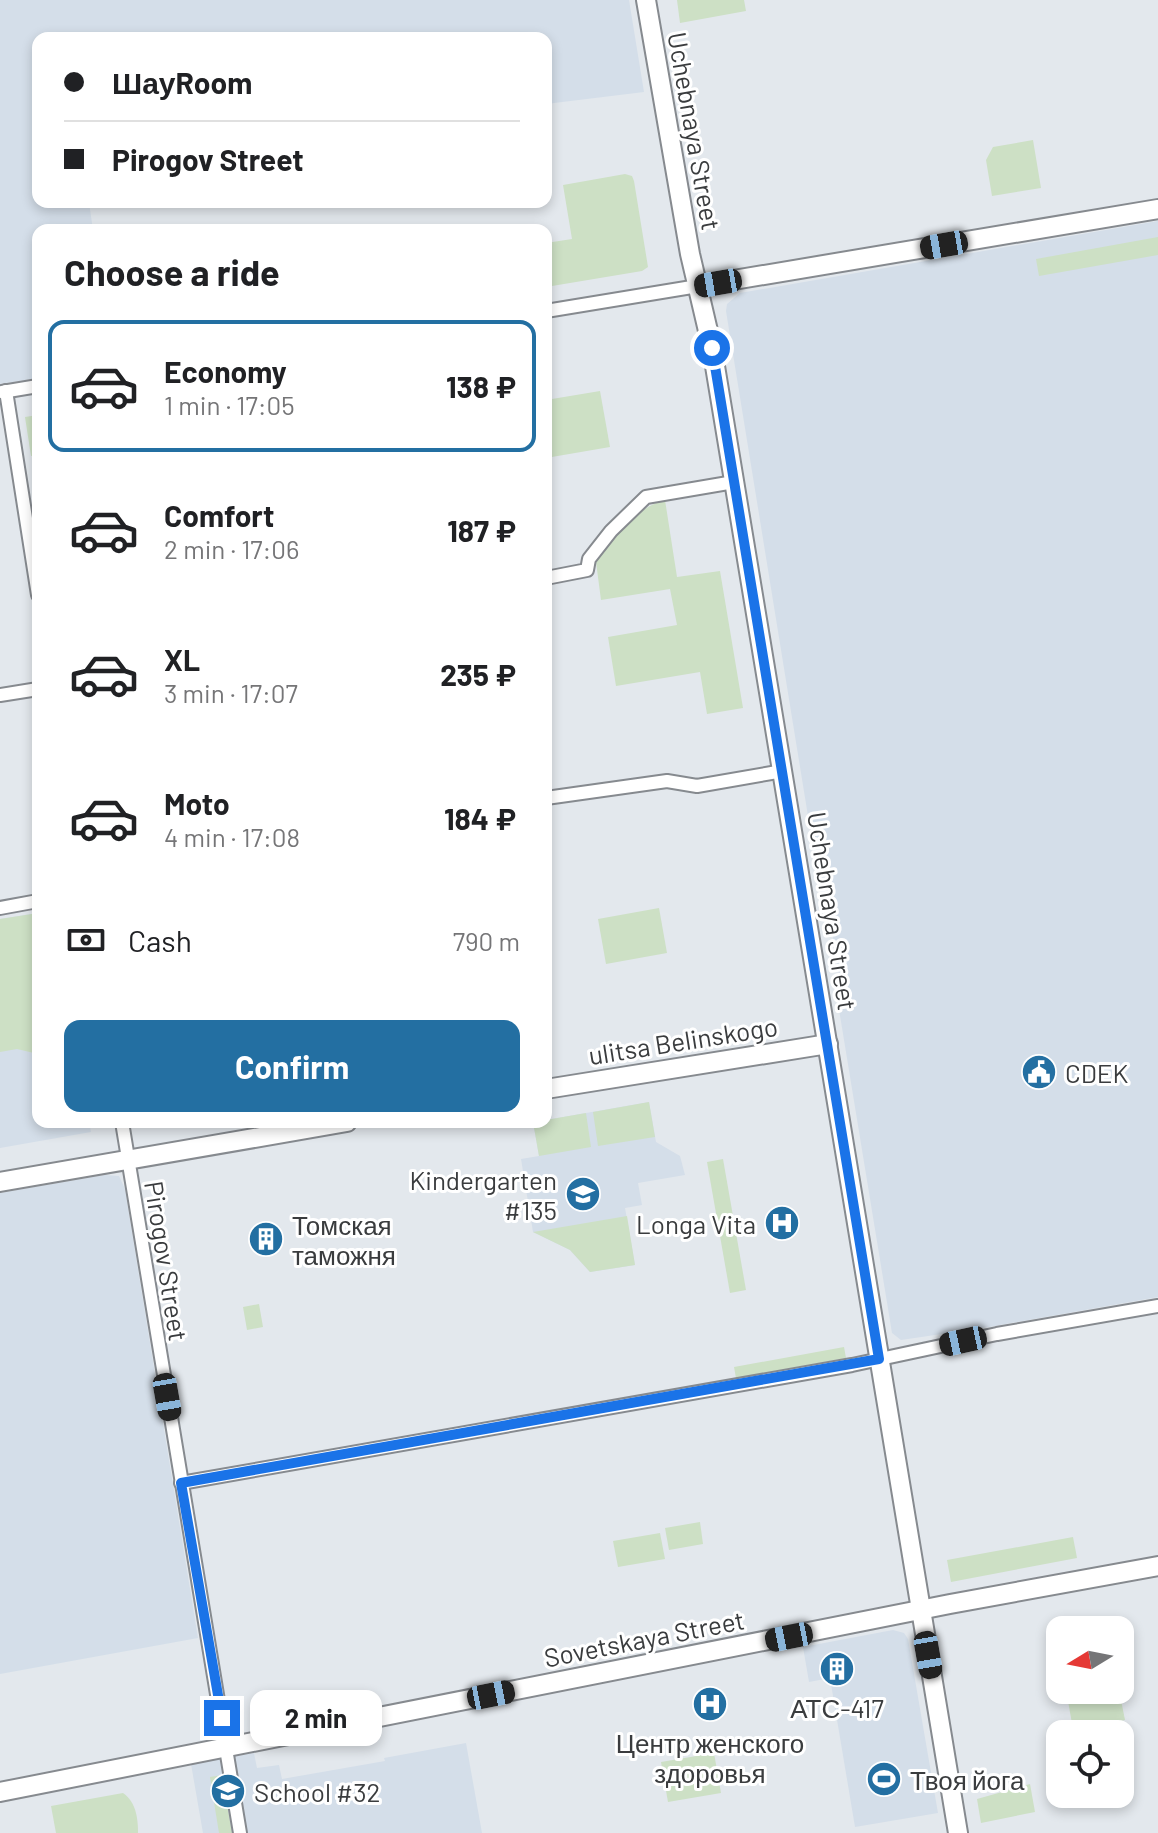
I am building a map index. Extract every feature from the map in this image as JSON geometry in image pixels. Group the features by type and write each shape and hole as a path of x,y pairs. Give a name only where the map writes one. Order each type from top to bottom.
{"street":[{"name":"Uchebnaya Street","path":"646,0 690,254 712,348 958,1833"},
{"path":"552,310 1158,209"},
{"path":"32,387 3,392 32,560"},
{"path":"552,577 587,570 589,559 611,531 646,497 734,482"},
{"path":"0,695 32,690"},
{"path":"552,797 667,781 697,786 783,771"},
{"path":"0,908 32,902"},
{"name":"ulitsa Belinskogo","path":"552,1088 828,1044"},
{"name":"Pirogov Street","path":"123,1128 240,1833"},
{"path":"0,1182 312,1128"},
{"path":"181,1483 879,1359 997,1334 1158,1306"},
{"name":"Sovetskaya Street","path":"0,1792 1158,1566"}],"shaded area":[{"path":"0,0 629,0 644,92 552,103 552,32 32,32 32,208 90,208 92,224 32,224 32,379 0,384"},
{"path":"1158,221 1158,1297 901,1340 892,1333 835,985 839,974 833,937 826,927 727,304 740,293"},
{"path":"32,914 32,1128 90,1128 91,1132 0,1148 0,919"},
{"name":"Kindergarten #135","path":"649,1102 656,1142 680,1156 685,1175 638,1183 642,1205 625,1208 635,1265 590,1272 570,1250 533,1232 521,1159 539,1156 534,1128 552,1128 552,1119"},
{"path":"105,1175 119,1176 125,1189 198,1638 0,1674 0,1193"},
{"path":"893,1630 904,1633 908,1639 938,1813 855,1827 830,1678 809,1682 803,1647"},
{"path":"466,1743 482,1833 203,1833 191,1764 254,1753 257,1768 279,1765 282,1779"}],"green space":[{"path":"677,0 744,0 746,11 680,23"},
{"path":"1033,140 1041,188 992,196 986,160 993,147"},
{"path":"625,174 632,176 648,267 642,271 552,286 552,242 572,239 563,185"},
{"path":"1158,237 1158,255 1039,276 1036,259"},
{"path":"600,391 610,447 552,457 552,399"},
{"path":"32,416 32,456 31,456 25,417"},
{"path":"665,500 677,577 720,571 743,708 707,714 700,672 616,686 608,637 677,625 670,589 601,600 596,562 625,524"},
{"path":"659,908 667,953 606,964 598,919"},
{"path":"32,914 32,1053 17,1049 0,1052 0,919"},
{"path":"649,1102 655,1137 598,1146 593,1112"},
{"path":"586,1113 591,1147 539,1156 534,1128 552,1128 552,1119"},
{"path":"723,1159 746,1290 730,1293 707,1162"},
{"path":"627,1216 635,1265 590,1272 570,1250 533,1232"},
{"path":"259,1304 263,1327 247,1330 243,1307"},
{"path":"844,1347 846,1358 736,1378 734,1367"},
{"path":"700,1522 703,1544 669,1550 665,1528"},
{"path":"660,1533 665,1559 618,1567 613,1541"},
{"path":"1073,1537 1077,1558 951,1582 947,1560"},
{"path":"1069,1704 1122,1704 1125,1720 1071,1720"},
{"path":"714,1753 721,1793 668,1802 661,1762"},
{"path":"222,1775 232,1833 219,1833 210,1777"},
{"path":"1030,1784 1035,1812 981,1823 977,1799"},
{"path":"123,1793 135,1811 138,1833 56,1833 51,1806"}],"place":[{"name":"CDEK","path":"1039,1072"},
{"name":"Kindergarten #135","path":"583,1194"},
{"name":"Longa Vita","path":"782,1223"},
{"name":"Томская таможня","path":"266,1239"},
{"name":"АТС-417","path":"837,1669"},
{"name":"Центр женского здоровья","path":"710,1704"},
{"name":"Твоя йога","path":"884,1779"},
{"name":"School #32","path":"228,1791"}],"route":[{"path":"222,1718 181,1483 879,1359 712,348"}]}
